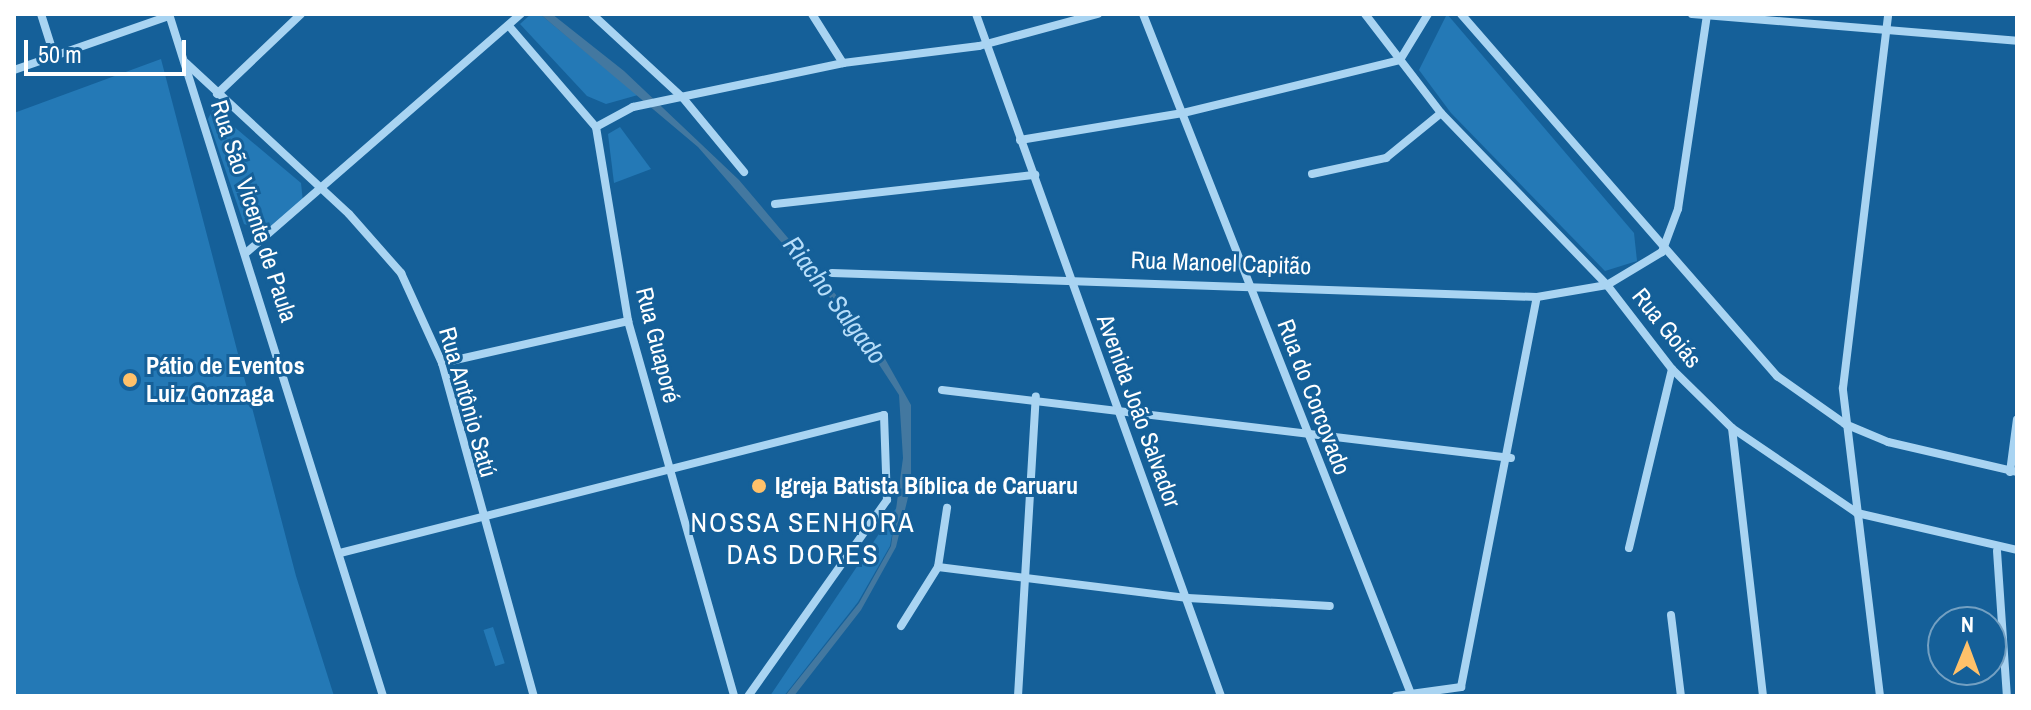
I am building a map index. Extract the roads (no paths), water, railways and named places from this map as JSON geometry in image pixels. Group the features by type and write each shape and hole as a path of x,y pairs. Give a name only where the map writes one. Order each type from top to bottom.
{"street":[{"path":"41,14 54,55"},
{"path":"217,94 301,14"},
{"path":"247,252 521,14"},
{"path":"592,14 682,98 744,172"},
{"path":"812,14 843,63"},
{"name":"Avenida João Salvador","path":"976,14 989,43 1115,408 1188,598 1221,696"},
{"path":"509,26 596,127 633,107 843,63 989,43 1098,14"},
{"name":"Rua do Corcovado","path":"1143,14 1250,283 1306,435 1411,694"},
{"name":"Rua Goiás","path":"1365,14 1441,113 1607,285 1672,369 1732,428 1857,513 1997,551 2017,550"},
{"path":"1020,140 1183,113 1400,60 1428,14"},
{"name":"Rua Goiás","path":"1461,14 1662,252 1777,376 1845,424 2014,472"},
{"path":"1692,14 2017,41"},
{"path":"1880,696 1845,424 1845,350 1888,14"},
{"path":"14,70 169,15"},
{"name":"Rua São Vicente de Paula","path":"169,15 247,252 383,696"},
{"path":"1607,285 1662,252 1690,158 1707,15"},
{"name":"Rua Antônio Satú","path":"186,63 319,188 401,273 442,363 482,521 534,696"},
{"path":"1312,174 1386,158 1441,113"},
{"name":"Rua Guaporé","path":"596,127 628,321 734,696"},
{"path":"775,204 1035,175"},
{"name":"Rua Manoel Capitão","path":"832,273 1250,283 1537,297 1607,285"},
{"path":"1396,696 1461,687 1511,458 1537,297"},
{"path":"442,363 628,321"},
{"path":"1629,548 1672,369"},
{"path":"942,390 1036,397 1306,435 1511,458"},
{"path":"1018,696 1036,397"},
{"path":"340,553 482,521 884,415 887,500 748,696"},
{"path":"2014,472 2017,419"},
{"path":"1732,428 1763,696"},
{"path":"901,626 938,567 947,508"},
{"path":"1997,551 2007,696"},
{"path":"938,567 1188,598 1330,606"},
{"path":"1671,615 1681,696"}],"water":[{"name":"Riacho Salgado","path":"540,14 552,14 624,71 739,180 875,341 911,405 911,485 896,547 861,610 794,696 785,696 859,603 891,546 903,458 899,395 852,323 698,147"}],"place":[{"name":"Pátio de Eventos Luiz Gonzaga","path":"130,380"},
{"name":"Igreja Batista Bíblica de Caruaru","path":"759,486"}],"district":[{"name":"NOSSA SENHORA DAS DORES","path":"803,538"}]}
